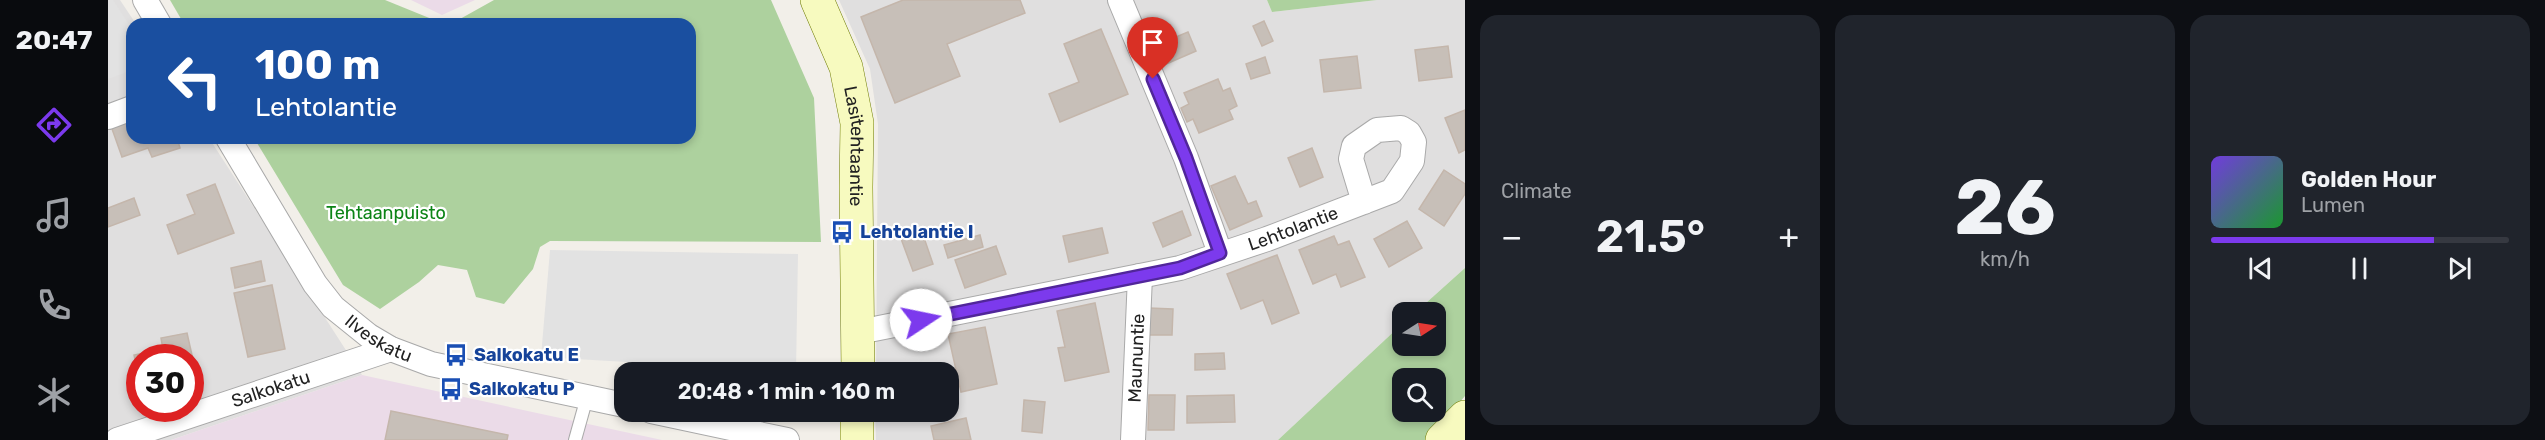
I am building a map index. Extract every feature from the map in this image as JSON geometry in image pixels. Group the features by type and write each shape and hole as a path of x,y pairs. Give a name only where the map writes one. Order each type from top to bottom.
{"street":[{"path":"145,0 156,18"},
{"name":"Lasitehtaantie","path":"817,0 846,67 858,123 856,187 858,362"},
{"path":"1120,0 1186,158 1220,253"},
{"path":"108,117 126,110"},
{"name":"Ilveskatu","path":"232,144 315,284 327,300 352,323 392,349 431,364 614,403"},
{"name":"Lehtolantie","path":"858,332 1180,268 1267,239 1364,202"},
{"name":"Maununtie","path":"1133,440 1140,276"},
{"name":"Salkokatu","path":"117,440 157,434 392,349"},
{"path":"1442,440 1465,417"},
{"path":"703,422 787,440"},
{"path":"857,422 857,440"}],"lane":[{"path":"575,440 587,397"}],"shaded area":[{"path":"108,0 120,0 132,18 126,18 126,144 213,144 362,375 171,440 108,440"},
{"path":"108,0 113,0 126,20 126,72 108,79"},
{"path":"411,0 475,0 442,15"},
{"path":"839,0 1267,0 1272,12 1377,0 1465,0 1465,268 1427,302 1392,302 1392,333 1278,440 876,440 875,422 959,422 959,362 876,362 878,124 870,69"},
{"path":"550,250 798,254 796,362 626,362 541,357"},
{"path":"362,375 662,440 171,440"}],"green space":[{"path":"170,0 385,0 429,18 180,18"},
{"name":"Tehtaanpuisto","path":"494,0 771,0 814,98 821,242 550,241 540,247 533,269 504,304 476,297 467,270 438,265 419,282 380,309 343,285 258,144 696,144 696,18 462,18"},
{"path":"1267,0 1377,0 1272,12"},
{"path":"1465,268 1465,396 1446,418 1446,368 1392,368 1392,422 1443,422 1427,440 1278,440 1392,333 1392,356 1446,356 1446,302 1427,302"}],"building":[{"path":"903,0 1020,0 1025,13 947,44 960,76 895,103 861,17"},
{"path":"1264,21 1273,41 1262,46 1253,26"},
{"path":"1101,29 1128,94 1060,122 1049,94 1079,82 1064,44"},
{"path":"1173,31 1176,37 1188,32 1196,51 1164,65 1153,39"},
{"path":"1448,46 1452,77 1419,81 1415,50"},
{"path":"1357,56 1361,88 1324,92 1320,60"},
{"path":"1265,57 1270,73 1251,79 1246,64"},
{"path":"1218,79 1223,91 1230,88 1237,106 1229,110 1233,119 1199,133 1193,119 1187,122 1181,108 1189,104 1184,93"},
{"path":"1465,110 1465,150 1459,153 1445,118"},
{"path":"126,121 126,144 179,144 180,148 152,157 148,148 122,157 111,126"},
{"path":"1312,148 1323,177 1300,187 1288,158"},
{"path":"1444,170 1465,184 1465,194 1444,226 1419,209"},
{"path":"1235,176 1248,204 1256,201 1262,216 1230,230 1211,186"},
{"path":"215,184 234,233 178,254 167,225 195,214 187,195"},
{"path":"134,198 140,215 108,227 108,208"},
{"path":"1182,211 1191,235 1163,247 1153,223"},
{"path":"1407,221 1422,248 1389,267 1374,239"},
{"path":"1102,228 1108,253 1069,262 1063,236"},
{"path":"921,229 933,264 913,271 900,236"},
{"path":"980,235 983,247 948,258 944,245"},
{"path":"1334,236 1338,245 1349,241 1365,277 1341,287 1336,274 1313,284 1299,250"},
{"path":"996,246 1006,274 965,288 955,260"},
{"path":"1277,255 1299,313 1272,324 1263,300 1241,309 1227,274"},
{"path":"261,261 265,281 235,288 231,268"},
{"path":"272,285 285,349 248,357 234,293"},
{"path":"1095,303 1109,372 1065,381 1058,348 1065,347 1057,311"},
{"path":"1149,308 1173,309 1172,335 1148,335"},
{"path":"985,327 997,384 961,392 959,362 954,362 948,334"},
{"path":"187,333 189,344 162,344 161,338"},
{"path":"1224,353 1225,369 1195,370 1195,354"},
{"path":"1149,395 1175,395 1174,430 1148,430"},
{"path":"1234,395 1235,422 1187,423 1187,396"},
{"path":"1024,400 1045,402 1042,433 1022,431"},
{"path":"391,411 508,435 507,440 385,440"},
{"path":"966,418 971,440 934,440 931,426 959,422 959,420"}],"place":[{"name":"Lehtolantie I","path":"842,232"},
{"name":"Salkokatu E","path":"456,355"},
{"name":"Salkokatu P","path":"451,389"}],"route":[{"path":"921,320 1180,268 1220,253 1186,158 1153,79"}]}
